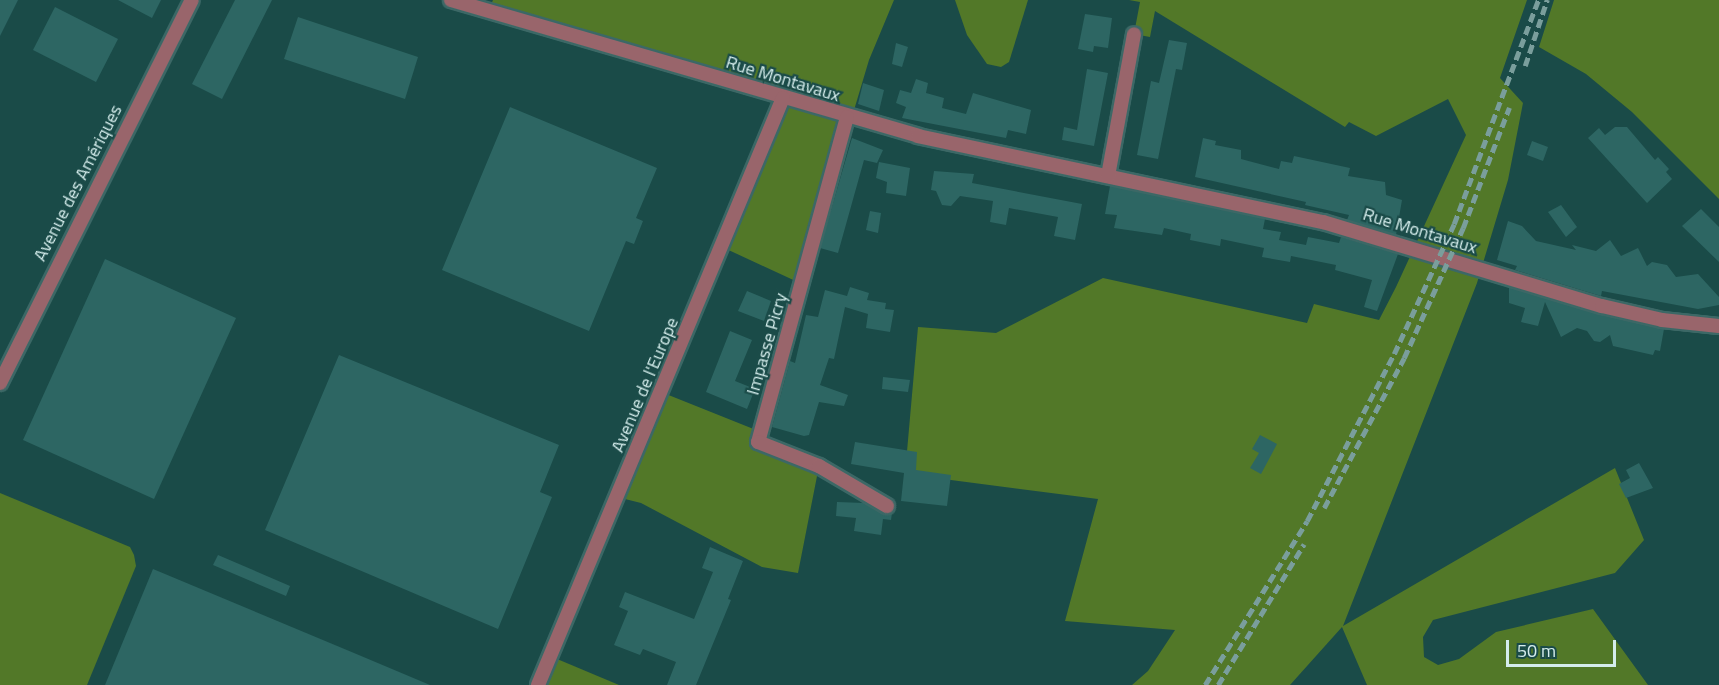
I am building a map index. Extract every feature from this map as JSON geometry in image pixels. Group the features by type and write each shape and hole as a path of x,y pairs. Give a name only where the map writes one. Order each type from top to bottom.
{"street":[{"name":"Avenue des Amériques","path":"0,383 192,0"},
{"name":"Rue Montavaux","path":"452,0 847,117 974,150 1108,176 1360,231 1633,314 1719,327"},
{"path":"1108,176 1134,34"},
{"name":"Avenue de l'Europe","path":"538,685 783,98"},
{"name":"Impasse Picry","path":"847,117 758,442 819,466 887,506"}],"green space":[{"path":"493,0 894,0 869,60 802,284 722,247 783,98 488,11"},
{"path":"955,0 1028,0 1009,62 1001,67 987,64 967,35"},
{"path":"1129,0 1527,0 1500,78 1523,103 1508,180 1477,283 1343,626 1615,468 1644,540 1615,573 1433,620 1423,637 1424,657 1438,665 1459,659 1496,632 1593,609 1648,685 1367,685 1342,627 1290,685 1132,685 1148,671 1175,630 1065,621 1098,499 905,474 918,327 996,333 1103,278 1307,323 1314,304 1379,320 1396,287 1466,135 1448,99 1376,136 1349,122 1345,127 1155,11 1150,37 1134,34 1140,2"},
{"path":"1554,0 1719,0 1719,199 1632,112 1586,74 1539,47"},
{"path":"661,392 761,432 759,442 819,466 798,573 762,567 641,503 617,497"},
{"path":"0,493 130,547 134,555 136,566 87,685 0,685"},
{"path":"550,656 619,685 538,685"}],"building":[{"path":"0,0 18,0 0,36"},
{"path":"118,0 161,0 152,18"},
{"path":"235,0 272,0 222,99 192,84"},
{"path":"55,7 118,39 96,82 33,50"},
{"path":"1085,14 1112,18 1108,48 1094,46 1093,52 1078,49"},
{"path":"298,17 418,57 405,99 284,59"},
{"path":"1169,40 1187,43 1182,70 1176,69 1158,159 1137,155 1151,81 1159,83"},
{"path":"896,43 908,47 902,67 892,64"},
{"path":"1087,69 1108,73 1094,146 1062,140 1064,127 1077,130"},
{"path":"916,79 928,83 926,93 944,98 942,108 966,114 973,93 1031,110 1026,134 1008,130 1006,138 902,118 906,107 896,103 900,90 911,93"},
{"path":"863,83 884,90 879,111 858,104"},
{"path":"510,107 657,168 636,218 643,221 634,244 626,241 589,331 442,270"},
{"path":"1615,127 1627,127 1655,160 1658,157 1669,169 1666,172 1672,179 1647,203 1588,138 1599,128 1605,135"},
{"path":"852,138 883,150 877,163 864,160 838,253 820,248"},
{"path":"1203,138 1216,141 1215,145 1241,150 1241,159 1279,169 1281,161 1292,163 1294,156 1350,168 1348,176 1385,182 1386,195 1402,200 1396,235 1347,220 1349,215 1305,205 1306,202 1195,177"},
{"path":"1532,141 1548,147 1543,161 1527,155"},
{"path":"879,162 910,168 906,196 886,193 887,182 876,178"},
{"path":"934,171 974,174 972,183 1082,204 1075,240 1054,236 1058,217 1009,208 1006,225 990,222 993,201 960,196 951,206 942,205 936,191 931,190"},
{"path":"1110,186 1265,219 1263,229 1281,232 1279,240 1306,245 1308,237 1339,243 1341,237 1398,254 1377,311 1364,307 1372,280 1335,270 1336,265 1291,256 1290,262 1262,257 1264,248 1221,239 1220,246 1190,240 1191,234 1164,228 1162,235 1114,228 1117,215 1105,214"},
{"path":"1561,205 1577,227 1566,237 1548,212"},
{"path":"1701,209 1719,227 1719,262 1682,226"},
{"path":"870,211 881,213 878,233 866,230"},
{"path":"1508,221 1522,226 1536,241 1576,250 1572,245 1596,251 1610,240 1621,256 1638,248 1647,266 1652,262 1667,265 1676,277 1698,274 1719,297 1719,305 1698,309 1602,291 1601,296 1515,270 1517,266 1497,260"},
{"path":"105,259 236,318 154,499 23,440"},
{"path":"850,287 869,293 867,300 886,303 885,309 894,310 890,332 866,328 868,314 845,307 834,359 829,358 820,385 848,395 844,406 819,402 809,435 804,436 772,427 790,361 795,363 806,315 818,317 825,290 847,296"},
{"path":"1509,287 1664,329 1660,351 1655,350 1653,355 1613,346 1610,335 1600,342 1594,341 1587,331 1577,328 1561,337 1545,302 1538,326 1521,322 1525,308 1509,303"},
{"path":"747,291 771,301 764,321 738,311"},
{"path":"730,331 752,340 735,381 755,389 747,409 706,392"},
{"path":"339,355 559,445 540,492 552,497 498,629 265,530"},
{"path":"883,377 910,380 908,392 882,389"},
{"path":"1260,435 1277,444 1261,474 1250,468 1259,453 1252,449"},
{"path":"855,442 917,452 916,470 951,475 947,506 901,501 904,473 851,464"},
{"path":"1639,463 1653,488 1626,498 1619,484 1630,478 1626,470"},
{"path":"837,502 864,503 883,514 892,513 891,520 883,519 881,535 854,531 856,518 836,516"},
{"path":"710,547 743,561 728,599 731,600 696,685 667,685 676,662 643,649 640,655 614,645 628,611 619,607 625,592 694,619 713,572 702,568"},
{"path":"218,555 290,586 286,596 213,565"},
{"path":"153,569 354,653 430,685 105,685"}],"railway":[{"path":"1205,685 1307,521 1394,354 1454,224 1538,0"},
{"path":"1525,66 1547,0"},
{"path":"1324,508 1404,358 1463,228 1509,108"},
{"path":"1218,685 1304,544"}]}
